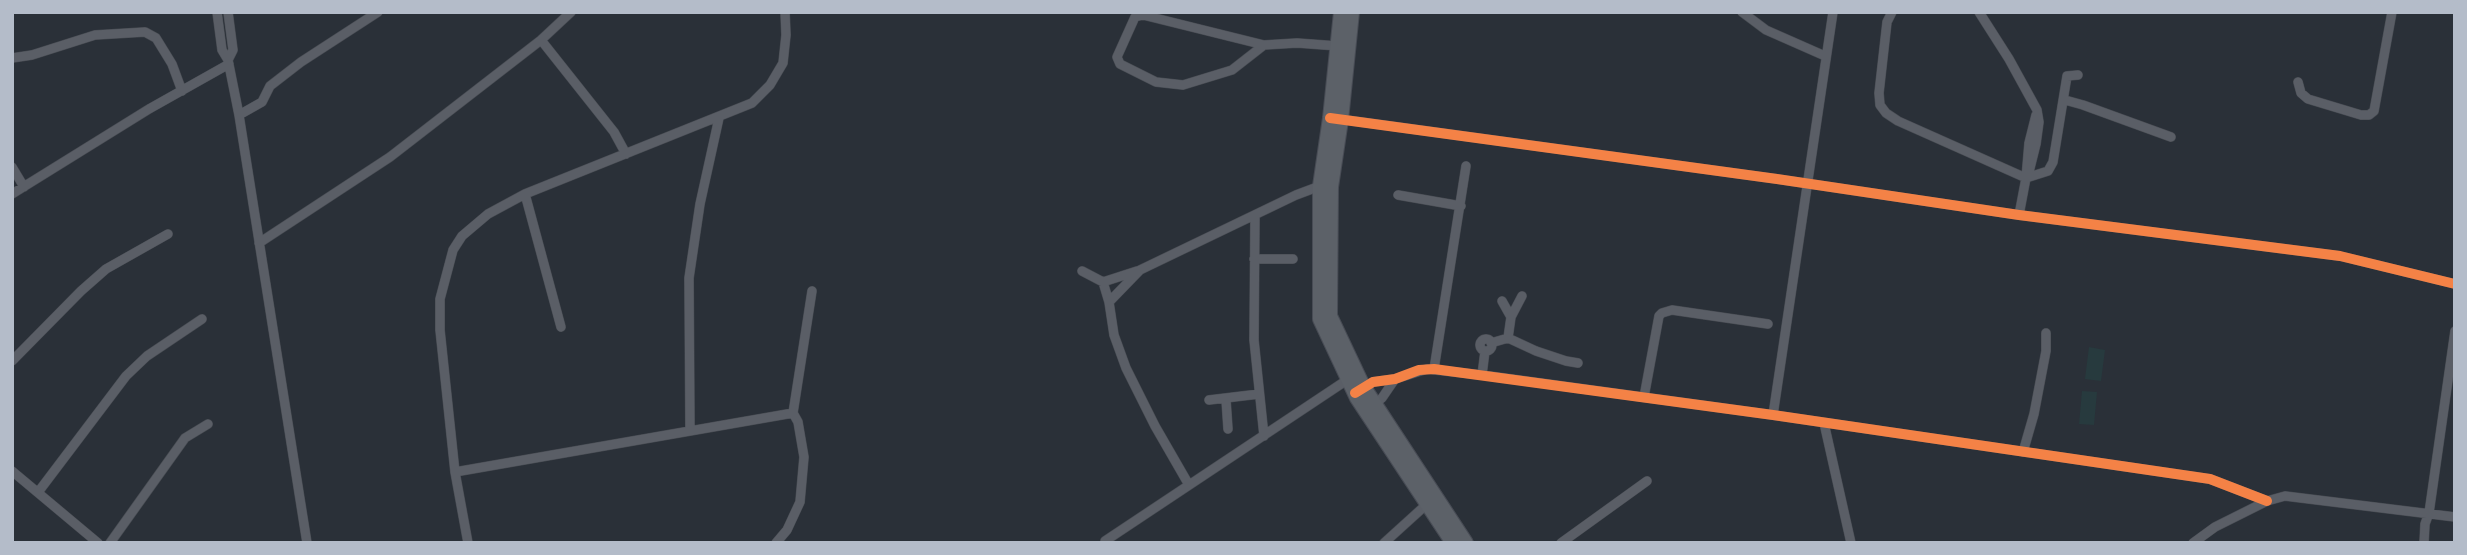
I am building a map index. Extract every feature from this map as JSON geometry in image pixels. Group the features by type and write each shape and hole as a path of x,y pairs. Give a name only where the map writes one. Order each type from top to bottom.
{"main road":[{"path":"1341,12 1331,187 1331,316 1355,386"},
{"path":"1352,12 1336,119 1320,186 1320,318 1355,386 1466,543"},
{"path":"1370,407 1453,543"}],"street":[{"path":"217,12 222,50 228,62 239,115 307,543"},
{"path":"12,194 228,62 233,50 228,12"},
{"path":"239,115 262,102 270,86 301,62 378,12"},
{"path":"259,243 390,157 541,40 571,12"},
{"path":"468,543 454,472 440,330 440,299 453,250 462,236 488,214 525,194 752,103 770,85 782,63 786,36 785,12"},
{"path":"1742,12 1766,30 1825,56"},
{"path":"1773,415 1833,12"},
{"path":"1892,12 1887,22 1880,93 1880,105 1886,113 1898,121 2026,177 2048,171 2053,162 2067,76 2078,75"},
{"path":"1979,12 2037,110 2039,122 2036,144 2019,215"},
{"path":"2298,82 2301,93 2308,99 2369,115 2374,111 2392,12"},
{"path":"1264,45 1232,70 1183,85 1156,82 1120,64 1117,57 1135,17 1138,16 1264,45 1297,43 1338,46"},
{"path":"12,58 32,55 95,35 145,32 156,38 172,65 182,91"},
{"path":"541,40 614,132 626,154"},
{"path":"2065,100 2108,113 2171,138"},
{"path":"691,430 689,278 700,204 719,118"},
{"path":"1336,119 1807,183 2019,215 2340,256 2455,284"},
{"path":"1434,369 1466,166"},
{"path":"12,167 23,187"},
{"path":"1102,282 1140,270 1320,186"},
{"path":"525,194 561,327"},
{"path":"1398,195 1461,206"},
{"path":"1255,215 1254,340 1264,436"},
{"path":"12,361 106,269 168,234"},
{"path":"1254,259 1293,259"},
{"path":"1109,302 1140,270"},
{"path":"1082,271 1102,282 1109,302 1114,335 1126,368 1154,426 1189,485"},
{"path":"777,542 794,517 800,502 803,481 802,439 793,413 812,291"},
{"path":"1508,338 1511,317 1522,296"},
{"path":"1502,301 1511,317"},
{"path":"1644,397 1659,316 1662,313 1672,310 1768,324"},
{"path":"38,491 126,376 147,356 202,320"},
{"path":"2424,543 2455,331"},
{"path":"2023,452 2046,351 2046,333"},
{"path":"1482,375 1488,347 1508,338 1546,354 1578,363"},
{"path":"1105,541 1264,436 1355,386 1395,379 1419,370 1434,369 1773,415 2210,480 2267,501"},
{"path":"1370,407 1395,379"},
{"path":"1209,400 1259,394"},
{"path":"1226,400 1228,429"},
{"path":"454,472 793,413"},
{"path":"1825,423 1851,543"},
{"path":"110,543 185,438 208,424"},
{"path":"12,471 99,543"},
{"path":"1562,543 1647,481"},
{"path":"2193,543 2215,527 2267,501 2295,496 2455,517"},
{"path":"1384,543 1427,504"}],"green space":[{"path":"2089,347 2105,350 2101,381 2085,379"},
{"path":"2082,391 2097,392 2094,425 2079,424"}],"cycle path":[{"path":"1330,118 2019,215 2340,256 2455,284"},
{"path":"1355,393 1373,382 1395,379 1419,370 1434,369 2210,479 2267,501"}]}
